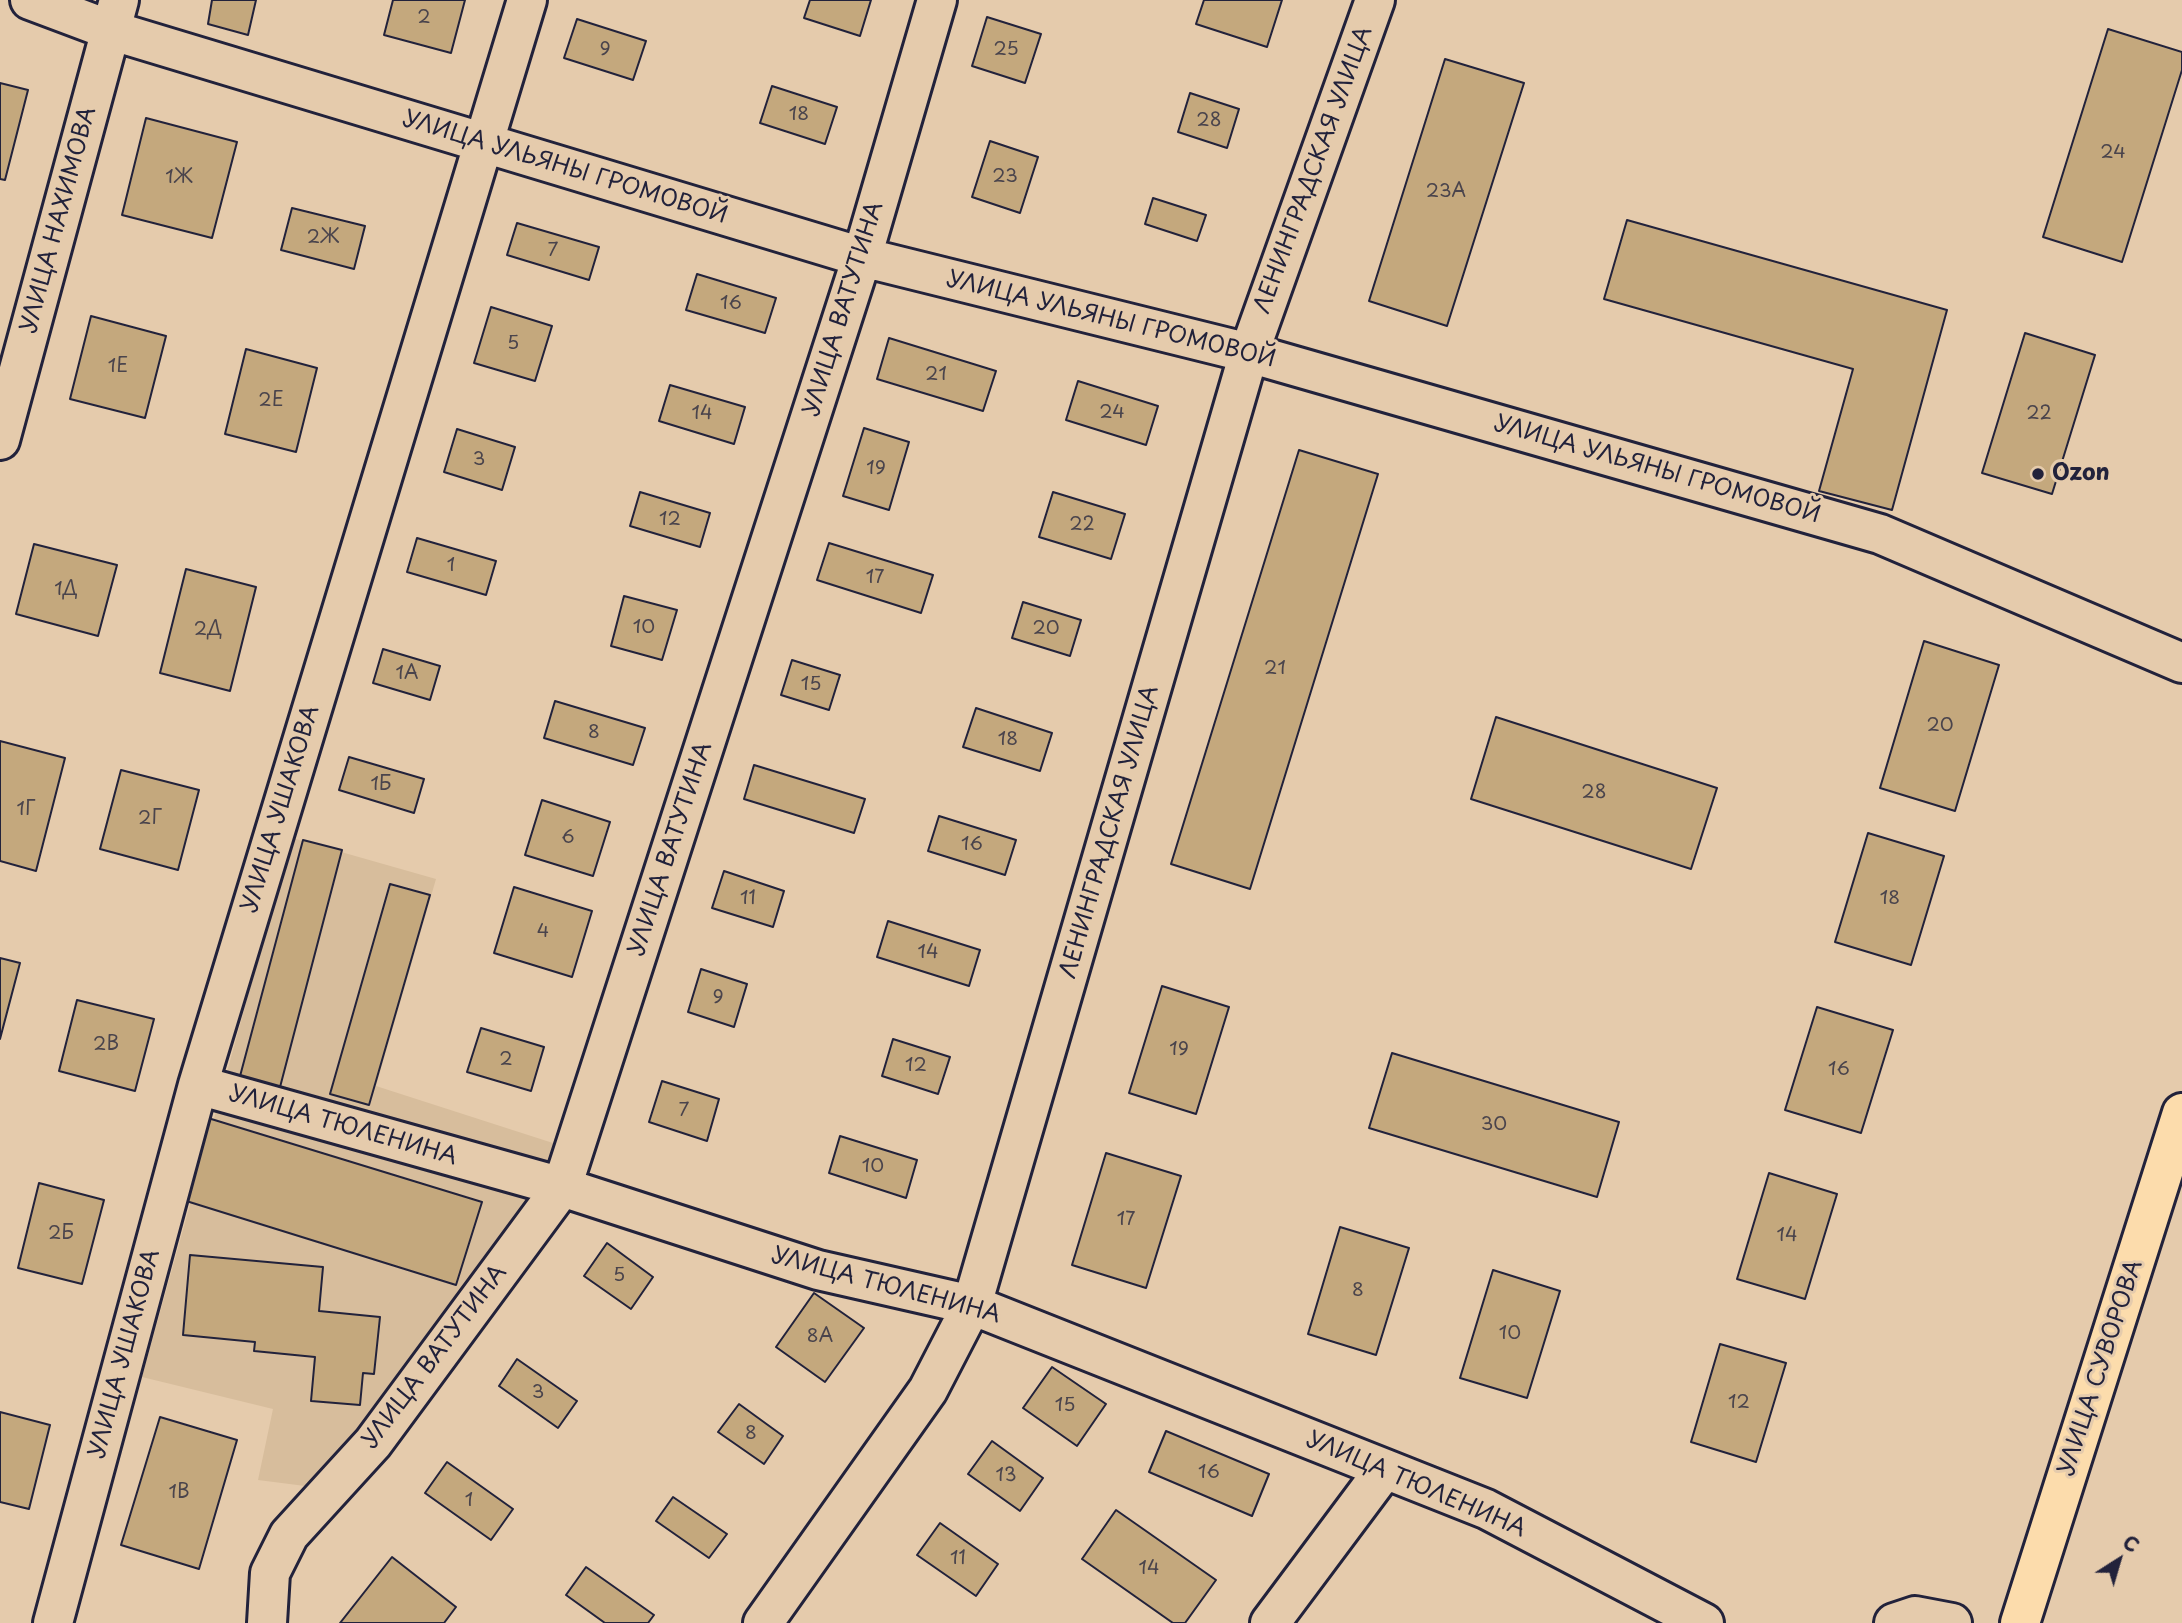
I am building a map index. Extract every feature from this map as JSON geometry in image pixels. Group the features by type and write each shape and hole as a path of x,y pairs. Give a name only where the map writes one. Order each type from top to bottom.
{"main road":[{"name":"УЛИЦА СУВОРОВА","path":"2020,1623 2182,1113"}],"street":[{"name":"УЛИЦА УЛЬЯНЫ ГРОМОВОЙ","path":"30,0 114,15 484,144 862,257 1249,354 1880,534 2182,663"},
{"name":"УЛИЦА УШАКОВА","path":"53,1623 198,1085 527,0"},
{"name":"УЛИЦА ВАТУТИНА","path":"267,1623 270,1573 289,1535 373,1443 562,1187 862,257 937,0"},
{"name":"ЛЕНИНГРАДСКАЯ УЛИЦА","path":"763,1623 928,1390 972,1305 1249,354 1375,0"},
{"name":"УЛИЦА НАХИМОВА","path":"0,440 114,15"},
{"name":"УЛИЦА ТЮЛЕНИНА","path":"198,1085 562,1187 818,1270 972,1305 1486,1509 1704,1623"},
{"path":"1270,1623 1385,1469"},
{"path":"1894,1623 1915,1616 1952,1623"}],"shaded area":[{"path":"292,838 436,879 376,1086 556,1144 548,1181 313,1487 258,1480 273,1409 142,1377"}],"building":[{"path":"212,0 256,0 248,35 208,24"},
{"path":"393,0 465,0 451,53 384,35"},
{"path":"810,0 871,0 860,36 804,18"},
{"path":"1204,0 1282,0 1267,47 1196,24"},
{"path":"987,17 1041,34 1025,83 972,66"},
{"path":"577,19 646,41 633,80 564,58"},
{"path":"2108,29 2182,52 2182,70 2122,262 2043,237"},
{"path":"1445,59 1524,83 1447,326 1369,301"},
{"path":"0,83 28,90 5,180 0,179"},
{"path":"772,86 837,107 825,144 760,123"},
{"path":"1190,93 1239,109 1227,148 1178,132"},
{"path":"146,118 237,142 212,238 122,215"},
{"path":"990,141 1038,157 1020,213 972,197"},
{"path":"1153,198 1206,215 1197,241 1145,224"},
{"path":"292,208 365,226 354,269 281,250"},
{"path":"1627,220 1947,310 1892,510 1819,491 1853,369 1604,299"},
{"path":"517,223 599,247 589,280 507,255"},
{"path":"697,274 776,298 765,333 686,310"},
{"path":"491,307 552,326 535,381 474,363"},
{"path":"91,316 166,336 145,418 70,399"},
{"path":"2025,333 2095,355 2052,494 1982,473"},
{"path":"889,338 996,371 983,411 877,379"},
{"path":"246,349 317,368 296,452 225,434"},
{"path":"1078,381 1158,406 1146,445 1066,420"},
{"path":"670,385 745,407 734,444 659,421"},
{"path":"864,428 909,442 889,510 843,496"},
{"path":"457,429 515,447 502,490 444,472"},
{"path":"1299,450 1378,474 1250,889 1171,864"},
{"path":"640,492 710,513 700,547 630,526"},
{"path":"1053,492 1125,514 1111,559 1039,537"},
{"path":"417,538 496,561 486,595 407,572"},
{"path":"829,543 933,575 921,613 817,580"},
{"path":"34,544 117,565 98,636 16,614"},
{"path":"186,569 256,587 230,691 160,673"},
{"path":"624,596 677,610 662,660 611,646"},
{"path":"1023,602 1081,620 1070,656 1012,638"},
{"path":"1924,641 1999,665 1955,811 1880,788"},
{"path":"383,649 440,666 430,700 373,683"},
{"path":"792,660 840,675 829,710 781,695"},
{"path":"555,701 645,728 633,765 544,738"},
{"path":"976,708 1052,733 1040,771 963,747"},
{"path":"1496,717 1717,788 1691,869 1471,799"},
{"path":"0,741 65,758 36,871 0,861"},
{"path":"349,757 424,779 414,813 339,790"},
{"path":"754,765 865,799 854,833 744,799"},
{"path":"121,770 199,790 178,870 100,849"},
{"path":"542,800 610,822 593,876 525,855"},
{"path":"939,816 1016,840 1005,875 928,851"},
{"path":"1868,833 1944,856 1911,965 1835,942"},
{"path":"303,840 342,850 279,1091 239,1080"},
{"path":"724,871 784,891 773,927 712,908"},
{"path":"390,884 430,895 369,1105 330,1094"},
{"path":"514,887 592,911 572,977 494,953"},
{"path":"888,921 980,950 969,986 877,957"},
{"path":"0,958 20,963 0,1039"},
{"path":"701,969 747,984 734,1027 688,1012"},
{"path":"1162,986 1229,1007 1196,1114 1129,1093"},
{"path":"77,1000 154,1019 135,1091 59,1071"},
{"path":"1817,1007 1893,1030 1861,1133 1785,1110"},
{"path":"481,1028 544,1047 531,1091 467,1072"},
{"path":"893,1039 950,1057 938,1094 882,1076"},
{"path":"1392,1053 1619,1122 1597,1197 1369,1128"},
{"path":"662,1081 719,1099 707,1141 649,1122"},
{"path":"208,1118 482,1202 456,1285 183,1200"},
{"path":"840,1136 917,1160 906,1198 829,1173"},
{"path":"1106,1153 1181,1176 1146,1288 1072,1265"},
{"path":"1769,1173 1837,1194 1805,1299 1737,1279"},
{"path":"39,1183 104,1200 82,1284 18,1268"},
{"path":"1340,1227 1409,1248 1376,1355 1308,1334"},
{"path":"607,1243 653,1277 631,1309 584,1276"},
{"path":"190,1255 323,1267 319,1311 380,1317 374,1374 363,1373 360,1405 311,1401 315,1357 254,1351 255,1342 183,1335"},
{"path":"1493,1270 1560,1291 1527,1398 1460,1378"},
{"path":"814,1293 864,1328 825,1382 776,1347"},
{"path":"1720,1344 1786,1363 1756,1462 1691,1442"},
{"path":"517,1359 577,1401 558,1428 499,1386"},
{"path":"1052,1367 1106,1404 1077,1446 1023,1408"},
{"path":"739,1404 783,1436 764,1464 718,1432"},
{"path":"0,1412 50,1425 29,1509 0,1502"},
{"path":"160,1417 237,1440 199,1569 121,1545"},
{"path":"1166,1431 1269,1474 1252,1516 1149,1472"},
{"path":"992,1441 1043,1478 1020,1511 968,1474"},
{"path":"447,1462 513,1509 491,1540 425,1493"},
{"path":"673,1497 727,1534 709,1558 656,1521"},
{"path":"1116,1510 1216,1580 1185,1623 1173,1623 1082,1559"},
{"path":"940,1523 998,1564 976,1596 917,1555"},
{"path":"392,1557 456,1607 444,1623 340,1623"},
{"path":"586,1567 654,1615 648,1623 605,1623 566,1595"}],"place":[{"name":"Ozon","path":"2038,474"}]}
